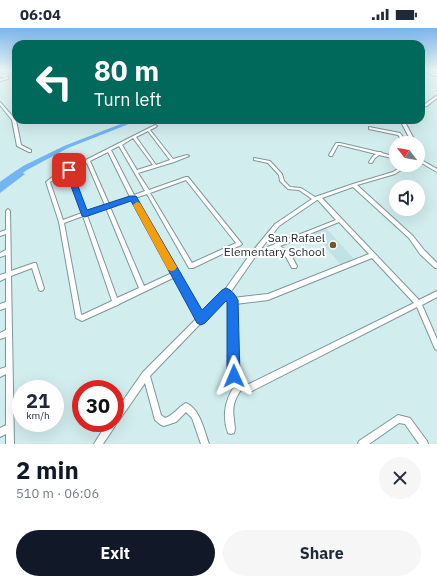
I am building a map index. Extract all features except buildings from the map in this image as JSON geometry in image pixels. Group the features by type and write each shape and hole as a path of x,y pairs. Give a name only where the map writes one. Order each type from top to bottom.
{"street":[{"path":"425,105 437,97"},
{"path":"0,103 12,118"},
{"path":"15,124 19,146 30,151"},
{"path":"404,124 410,136"},
{"path":"155,126 48,182 61,222 78,316 82,318 176,274"},
{"path":"370,128 399,134 401,136"},
{"path":"149,130 173,161"},
{"path":"134,138 155,166"},
{"path":"331,156 338,144 389,156"},
{"path":"61,222 133,198 147,192 187,178 239,244 191,266 147,192 120,145"},
{"path":"109,150 133,198 201,319"},
{"path":"370,162 374,157 380,154"},
{"path":"136,172 187,156"},
{"path":"255,159 269,162 281,174 282,181 289,188 300,189 317,199 340,220 418,303 437,347"},
{"path":"88,161 143,290"},
{"path":"425,163 437,171"},
{"path":"69,170 116,303"},
{"path":"124,406 146,375 226,293 277,225 317,199 354,185 396,172"},
{"path":"354,185 411,237 422,252 437,266"},
{"path":"8,211 10,444"},
{"path":"253,255 340,220"},
{"path":"0,234 8,231"},
{"path":"276,246 288,256 294,266"},
{"path":"0,255 8,252"},
{"path":"232,300 268,297 373,255"},
{"path":"0,278 34,265 41,288"},
{"path":"226,293 232,300 235,382 239,386 249,388 437,294"},
{"path":"0,307 9,304"},
{"path":"0,336 9,332"},
{"path":"0,373 9,369"},
{"path":"146,375 158,417 164,422 173,419 186,407 188,408 195,416 205,444"},
{"path":"231,430 228,410 229,402 239,386"},
{"path":"362,444 398,418 407,421 424,444"},
{"path":"0,433 9,428"},
{"path":"98,444 106,432"}],"shaded area":[{"name":"San Rafael Elementary School","path":"325,227 354,259 341,265 313,232"}],"water":[{"path":"17,170 25,174 0,193 0,182"}],"waterway":[{"path":"0,186 25,168 66,147 126,124"}],"slow traffic":[{"path":"137,205 172,267"}],"place":[{"name":"San Rafael Elementary School","path":"333,245"}],"route":[{"path":"69,170 85,214 133,198 201,319 226,293 232,300 234,376"}]}
